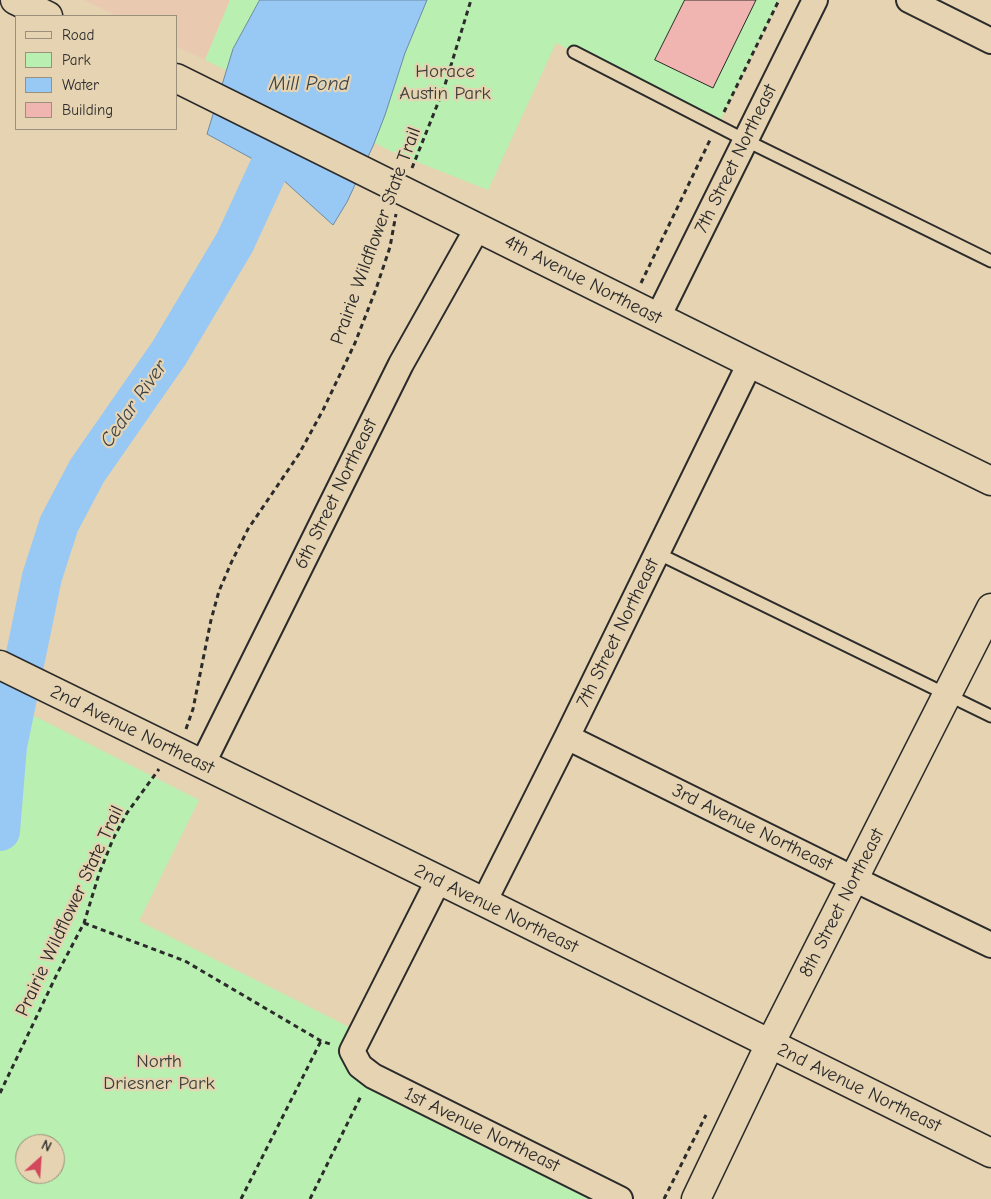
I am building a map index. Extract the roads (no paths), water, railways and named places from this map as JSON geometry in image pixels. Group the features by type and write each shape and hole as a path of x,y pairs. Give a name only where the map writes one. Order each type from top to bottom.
{"street":[{"path":"15,0 46,15"},
{"name":"7th Street Northeast","path":"658,317 815,0"},
{"path":"909,0 991,41"},
{"name":"4th Avenue Northeast","path":"178,79 991,481"},
{"name":"6th Street Northeast","path":"202,765 401,364 478,227"},
{"name":"7th Street Northeast","path":"484,902 750,363"},
{"name":"8th Street Northeast","path":"696,1199 770,1044 991,608"},
{"name":"2nd Avenue Northeast","path":"0,665 991,1153"},
{"name":"3rd Avenue Northeast","path":"567,737 991,945"},
{"name":"1st Avenue Northeast","path":"438,881 352,1051 360,1066 373,1076 620,1199"}],"lane":[{"path":"574,52 745,140 991,261"},
{"path":"657,553 991,716"}],"water":[{"name":"Mill Pond","path":"260,0 427,0 405,53 373,146 347,202 333,225 271,169 207,134 233,49"}],"waterway":[{"name":"Cedar River","path":"0,831 7,746 42,577 59,524 87,471 169,353 235,242 292,118"}],"park label":[{"name":"Horace Austin Park","path":"445,83"},
{"name":"North Driesner Park","path":"159,1073"}]}
